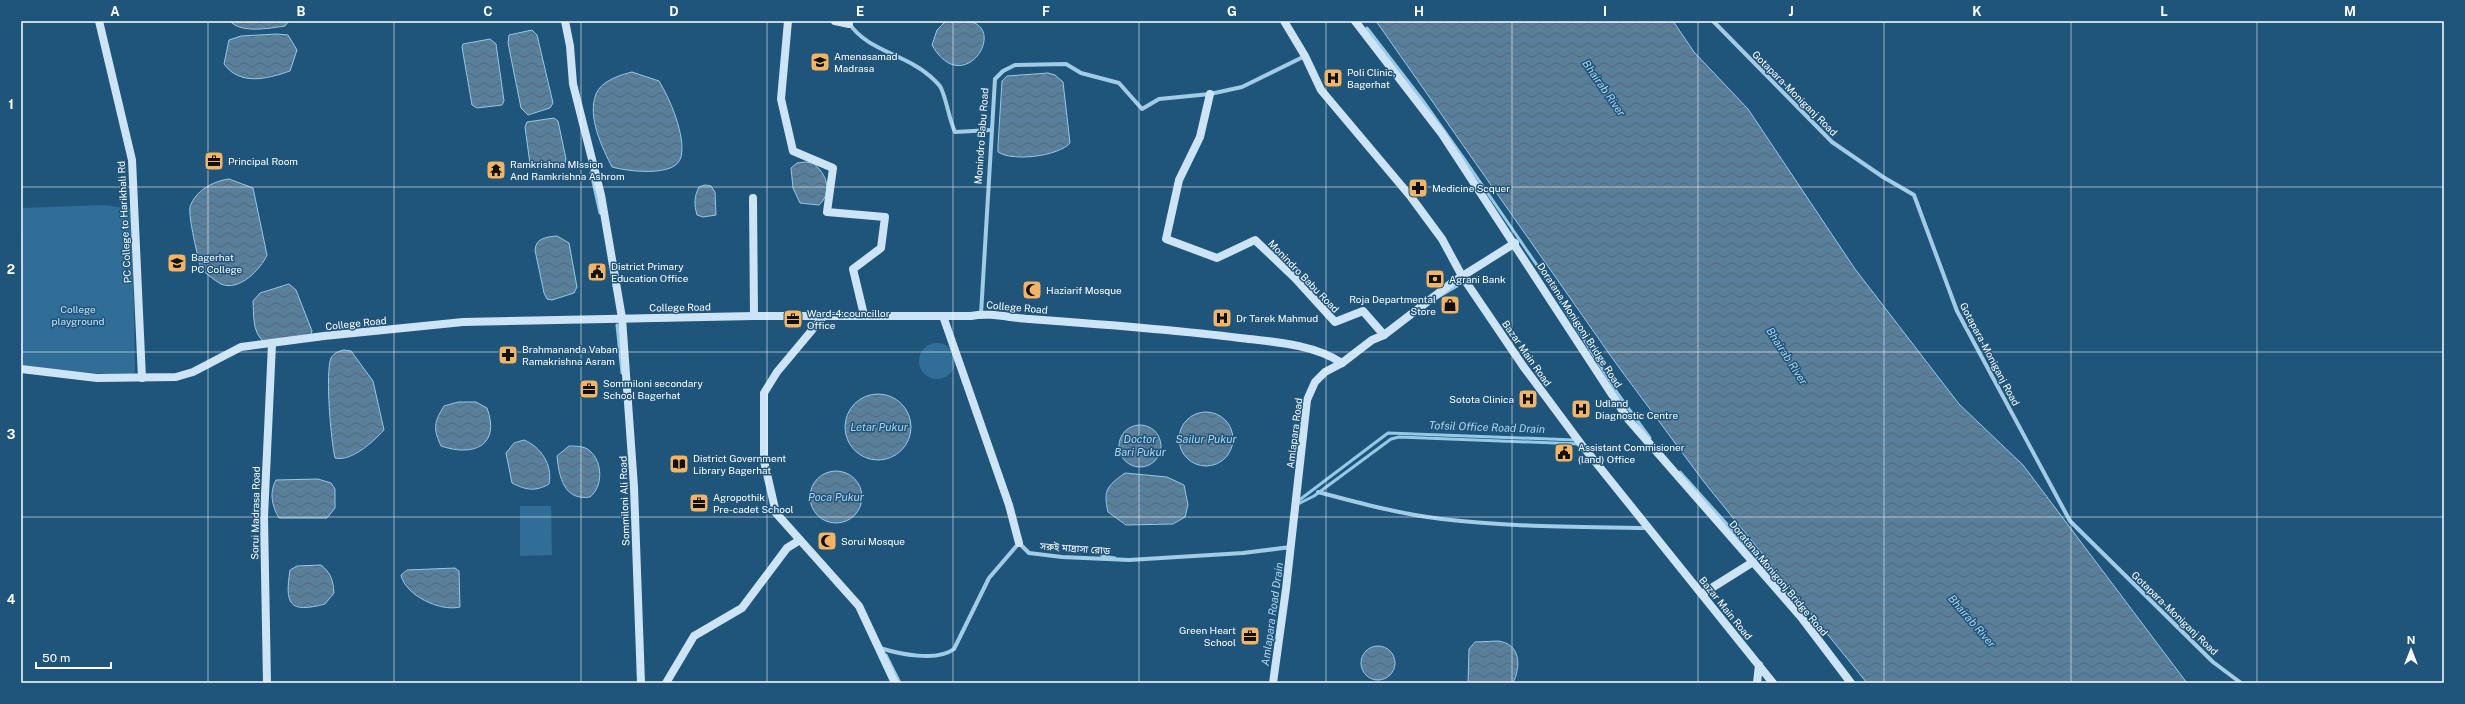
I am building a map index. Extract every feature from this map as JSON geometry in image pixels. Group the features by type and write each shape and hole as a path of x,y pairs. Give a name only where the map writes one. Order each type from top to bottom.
{"street":[{"name":"PC College to Harikhali Rd","path":"99,21 132,160 142,378"},
{"name":"Sommiloni Ali Road","path":"565,21 570,46 573,84 601,195 622,318 634,486 641,683"},
{"path":"788,21 781,98 793,151 833,168 827,212 884,217 881,248 853,269 864,315"},
{"path":"835,21 849,22 857,35 874,46 910,61 934,81 941,88 955,132 991,130"},
{"name":"Bazar Main Road","path":"1284,21 1305,56 1321,90 1411,197 1442,239 1462,276 1527,371 1581,444 1774,683"},
{"name":"Doratana Monigonj Bridge Road","path":"1355,21 1442,134 1515,243 1628,419 1801,617 1851,683"},
{"name":"Gotapara-Moniganj Road","path":"1713,21 1832,142 1883,177 1914,194 1957,311 2070,521 2213,662 2241,683"},
{"name":"Monindro Babu Road","path":"981,314 995,79 1003,71 1015,65 1066,64 1081,73 1119,83 1142,109 1159,99 1210,94 1242,87 1305,56"},
{"name":"Monindro Babu Road","path":"1210,94 1200,137 1179,180 1166,239 1217,258 1255,240 1295,278 1335,322 1363,311 1384,335"},
{"path":"753,198 754,316"},
{"name":"Amlapara Road","path":"1272,683 1291,547 1307,400 1314,382 1325,372 1342,363 1372,340 1384,335 1410,313 1462,276 1515,243"},
{"name":"College Road","path":"21,369 97,378 176,377 193,372 241,347 324,336 463,322 622,318 754,316 823,317 864,315 943,316 981,314 1027,319 1110,324 1256,340 1327,352 1342,363"},
{"path":"878,648 904,655 947,654 954,649 989,578 1019,543 1009,505 943,316"},
{"path":"823,317 777,372 764,393 764,461 776,513 858,606 895,683"},
{"name":"Sorui Madrasa Road","path":"267,683 264,517 272,344"},
{"path":"1318,492 1376,508 1442,519 1525,525 1648,528"},
{"path":"666,683 694,636 742,608 787,548 800,540"},
{"name":"সরুই মাদ্রাসা রোড","path":"1019,543 1029,553 1062,557 1129,560 1243,553 1291,547"},
{"path":"1702,594 1753,562"},
{"path":"1757,683 1759,665"}],"green space":[{"name":"College playground","path":"104,205 130,209 132,212 135,373 132,375 120,375 21,367 23,208"},
{"path":"941,343 950,348 954,354 954,368 950,374 941,379 933,379 924,374 920,368 919,357 924,348 930,344"},
{"path":"520,506 551,506 552,555 520,556"}],"water":[{"path":"230,21 289,21 285,26 264,29 248,29 241,28"},
{"path":"946,21 968,21 979,26 984,35 983,46 977,56 968,63 956,65 944,60 932,45 937,30"},
{"name":"Bhairab River","path":"1376,21 1673,21 1694,52 1748,109 1855,269 1959,404 2023,465 2187,683 1867,683 1704,482 1615,362"},
{"path":"532,30 537,35 553,103 550,108 528,115 521,108 508,43 509,35"},
{"path":"277,34 288,35 297,50 290,71 254,79 238,76 230,71 224,64 229,40 241,36"},
{"path":"490,39 496,44 504,101 502,105 477,108 472,105 462,47 463,44"},
{"path":"632,72 659,81 672,107 679,128 682,148 681,157 677,164 670,168 639,171 612,167 600,141 594,122 593,112 598,89 606,82"},
{"path":"1048,73 1055,75 1063,82 1070,143 1064,148 1036,156 1014,157 998,152 1002,81 1007,76"},
{"path":"554,118 558,121 566,159 565,163 537,168 530,164 525,127 527,122"},
{"path":"797,163 813,163 818,167 825,178 827,189 826,194 819,205 800,203 793,188 791,168"},
{"path":"229,179 253,188 267,255 260,267 248,278 235,285 228,286 221,284 201,269 190,219 190,207 192,201 205,188 217,182"},
{"path":"705,185 711,186 715,192 716,215 703,217 697,215 695,201 699,187"},
{"path":"557,236 569,243 577,287 574,293 552,300 547,299 544,293 535,250 537,243 542,239"},
{"path":"289,284 296,290 312,331 311,335 263,341 259,337 255,328 253,301 260,293"},
{"path":"344,350 351,351 373,381 384,430 374,440 355,454 348,457 335,458 330,423 329,366 331,358 337,352"},
{"name":"Letar Pukur","path":"878,394 891,397 901,404 908,414 911,427 908,440 901,450 891,457 878,460 865,457 855,450 848,440 845,427 848,414 855,404 865,397"},
{"path":"458,402 476,402 487,408 490,421 490,432 487,440 473,449 453,449 441,446 437,435 437,421 444,406"},
{"name":"Sailur Pukur","path":"1201,412 1211,412 1225,420 1231,429 1233,439 1231,449 1225,458 1211,466 1201,466 1191,461 1184,454 1179,444 1179,434 1184,424 1191,417"},
{"name":"Doctor Bari Pukur","path":"1136,425 1144,425 1152,428 1158,434 1161,446 1158,458 1152,464 1144,467 1136,467 1128,464 1122,458 1119,450 1119,442 1122,434 1128,428"},
{"path":"524,440 536,447 547,464 550,477 549,484 544,487 526,489 512,483 506,453 514,443"},
{"path":"569,446 588,449 597,461 600,474 599,481 594,493 590,497 574,495 564,486 561,479 557,456"},
{"name":"Poca Pukur","path":"831,471 841,471 855,478 862,492 862,502 855,516 841,523 831,523 821,519 814,512 810,502 810,492 814,482 821,475"},
{"path":"1125,473 1167,477 1184,485 1188,505 1185,517 1173,524 1126,525 1108,512 1106,493 1110,485"},
{"path":"318,479 331,483 335,489 335,508 327,518 279,518 272,499 276,480"},
{"path":"321,565 331,577 334,593 325,604 303,608 296,606 289,598 288,591 290,570 297,566"},
{"path":"455,568 459,571 460,607 443,607 424,600 409,589 401,575 407,570"},
{"path":"1498,641 1506,643 1515,651 1518,663 1516,676 1513,683 1468,683 1469,649 1475,642"},
{"path":"1375,646 1381,646 1385,647 1392,653 1395,663 1394,670 1388,677 1381,680 1375,680 1371,679 1364,673 1361,666 1361,660 1362,656 1368,649"}],"waterway":[{"path":"1367,28 1424,102 1465,160 1545,277 1618,394 1650,438"},
{"path":"591,173 600,213"},
{"path":"1461,274 1519,361 1581,444 1399,437 1391,439 1314,496 1296,505 1308,399 1315,383 1326,372 1342,363 1372,341 1384,335 1411,313 1457,286 1461,274"},
{"path":"617,325 622,373"},
{"name":"Tofsil Office Road Drain","path":"1298,501 1388,433 1575,440"},
{"path":"1680,472 1762,563 1789,597"},
{"path":"1102,556 1115,558"},
{"path":"886,655 900,683"}],"place":[{"name":"Amenasamad Madrasa","path":"820,62"},
{"name":"Poli Clinic, Bagerhat","path":"1333,78"},
{"name":"Principal Room","path":"214,161"},
{"name":"Ramkrishna MIssion And Ramkrishna Ashrom","path":"496,170"},
{"name":"Medicine Scquer","path":"1418,188"},
{"name":"Bagerhat PC College","path":"177,263"},
{"name":"District Primary Education Office","path":"597,272"},
{"name":"Agrani Bank","path":"1435,279"},
{"name":"Haziarif Mosque","path":"1032,290"},
{"name":"Roja Departmental Store","path":"1450,305"},
{"name":"Dr Tarek Mahmud","path":"1222,318"},
{"name":"Ward-4.councillor Office","path":"793,319"},
{"name":"Brahmananda Vaban Ramakrishna Asram","path":"508,355"},
{"name":"Sommiloni secondary School Bagerhat","path":"589,389"},
{"name":"Sotota Clinica","path":"1528,399"},
{"name":"Udland Diagnostic Centre","path":"1581,409"},
{"name":"Assistant Commisioner (land) Office","path":"1564,453"},
{"name":"District Government Library Bagerhat","path":"679,464"},
{"name":"Agropothik Pre-cadet School","path":"699,503"},
{"name":"Sorui Mosque","path":"827,541"},
{"name":"Green Heart School","path":"1250,636"}],"water label":[{"name":"Amlapara Road Drain","path":"1272,614"}]}
